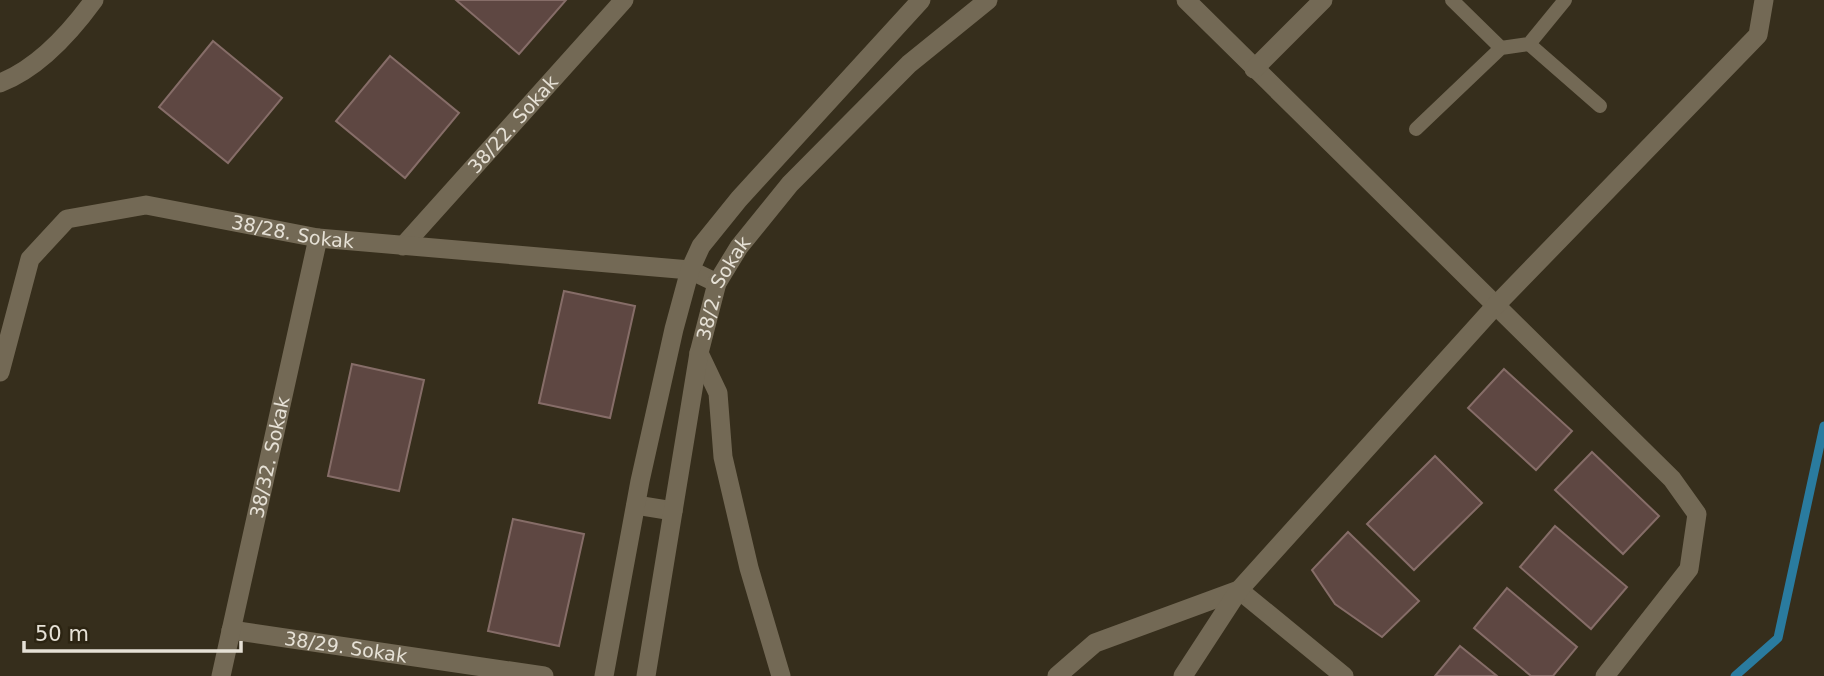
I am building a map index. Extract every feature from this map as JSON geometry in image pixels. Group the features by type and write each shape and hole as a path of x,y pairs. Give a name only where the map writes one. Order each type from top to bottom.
{"street":[{"path":"0,83 45,55 94,0"},
{"name":"38/22. Sokak","path":"403,246 624,0"},
{"name":"38/2. Sokak","path":"604,676 636,505 674,329 701,246 739,199 921,0"},
{"name":"38/2. Sokak","path":"646,676 699,353 717,283 739,247 790,184 909,64 988,0"},
{"path":"1254,69 1323,0"},
{"path":"1183,676 1239,590 1497,304 1758,35 1764,0"},
{"path":"1186,3 1497,304 1672,479 1697,514 1689,569 1605,676"},
{"name":"38/28. Sokak","path":"0,372 30,259 66,219 146,205 318,238 691,270"},
{"name":"38/32. Sokak","path":"221,676 318,238"},
{"path":"691,270 717,283"},
{"path":"699,353 718,393 723,457 750,568 781,676"},
{"path":"636,505 673,511"},
{"path":"1057,676 1095,643 1239,590"},
{"path":"1239,590 1344,676"},
{"name":"38/29. Sokak","path":"231,630 544,676"}],"lane":[{"path":"1452,0 1500,48"},
{"path":"1416,129 1500,48 1529,44 1565,0"},
{"path":"1529,44 1600,106"}],"building":[{"path":"456,0 566,0 519,54"},
{"path":"213,41 282,98 228,163 159,107"},
{"path":"390,56 459,113 405,178 336,121"},
{"path":"564,291 635,306 610,418 539,403"},
{"path":"352,364 424,380 399,491 328,476"},
{"path":"1504,369 1572,431 1536,470 1468,408"},
{"path":"1592,452 1659,516 1623,554 1555,490"},
{"path":"1435,456 1482,503 1414,570 1367,524"},
{"path":"513,519 584,534 559,646 488,631"},
{"path":"1555,526 1627,587 1591,629 1520,567"},
{"path":"1348,532 1419,601 1382,637 1335,604 1312,570"},
{"path":"1507,588 1577,647 1553,676 1531,676 1474,628"},
{"path":"1460,646 1497,676 1435,676"}],"waterway":[{"path":"1735,676 1778,638 1824,426"}]}
